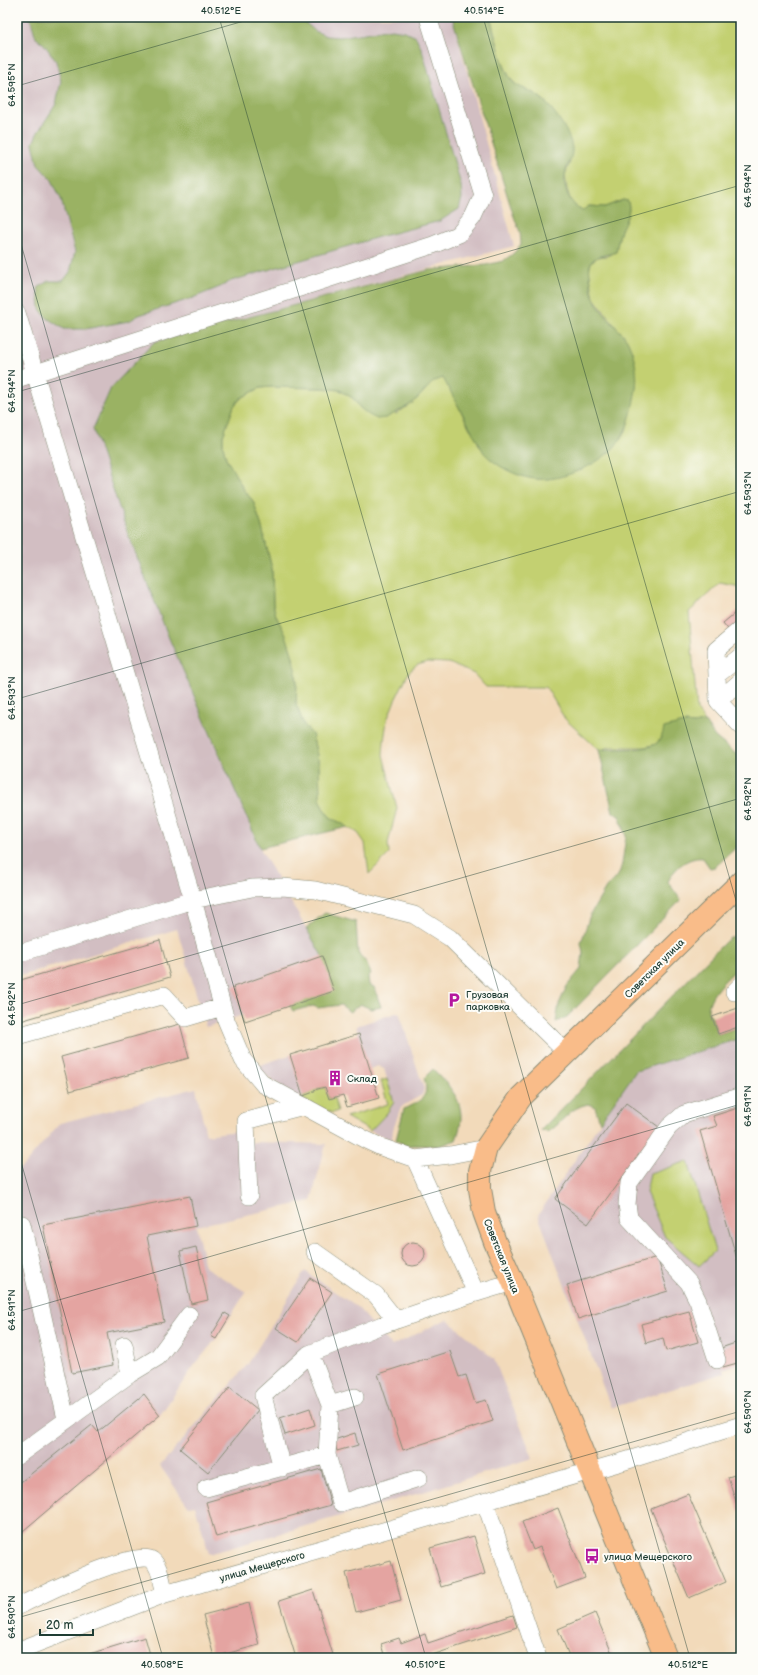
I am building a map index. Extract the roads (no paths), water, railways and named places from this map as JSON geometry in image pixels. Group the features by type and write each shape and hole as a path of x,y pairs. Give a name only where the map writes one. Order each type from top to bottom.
{"main road":[{"name":"Советская улица","path":"666,1658 591,1471 495,1242 484,1212 480,1189 480,1171 486,1148 521,1097 741,882"}],"street":[{"path":"17,379 432,245 460,234 473,217 483,195 428,17"},
{"path":"17,313 193,900 222,1007 243,1060 263,1084 380,1147 415,1159 450,1155 486,1148"},
{"path":"741,629 716,650 718,701 741,726"},
{"path":"717,675 741,656"},
{"path":"718,701 741,682"},
{"path":"17,954 193,900 252,888 283,887 315,890 414,915 450,938 567,1053"},
{"path":"17,1036 164,995 185,1018 222,1007"},
{"path":"717,1360 698,1300 689,1283 629,1218 627,1204 629,1183 670,1127 684,1114 741,1096"},
{"path":"249,1196 246,1121 304,1106"},
{"path":"415,1159 476,1293"},
{"path":"17,1226 22,1224 66,1419"},
{"path":"315,1252 376,1295 396,1320"},
{"path":"282,1468 263,1396 309,1354 396,1320 513,1282"},
{"path":"17,1456 130,1374 158,1357 189,1315"},
{"path":"124,1345 130,1374"},
{"path":"309,1354 312,1358 330,1405 327,1455 341,1503 419,1478"},
{"path":"330,1405 355,1397"},
{"name":"улица Мещерского","path":"17,1652 165,1594 591,1471 741,1425"},
{"path":"206,1488 327,1455"},
{"path":"485,1502 538,1658"},
{"path":"17,1607 75,1578 139,1558 151,1560 157,1567 165,1594"}],"place":[{"name":"Грузовая парковка","path":"454,1000"},
{"name":"Склад","path":"335,1078"},
{"name":"улица Мещерского","path":"592,1556"}]}
